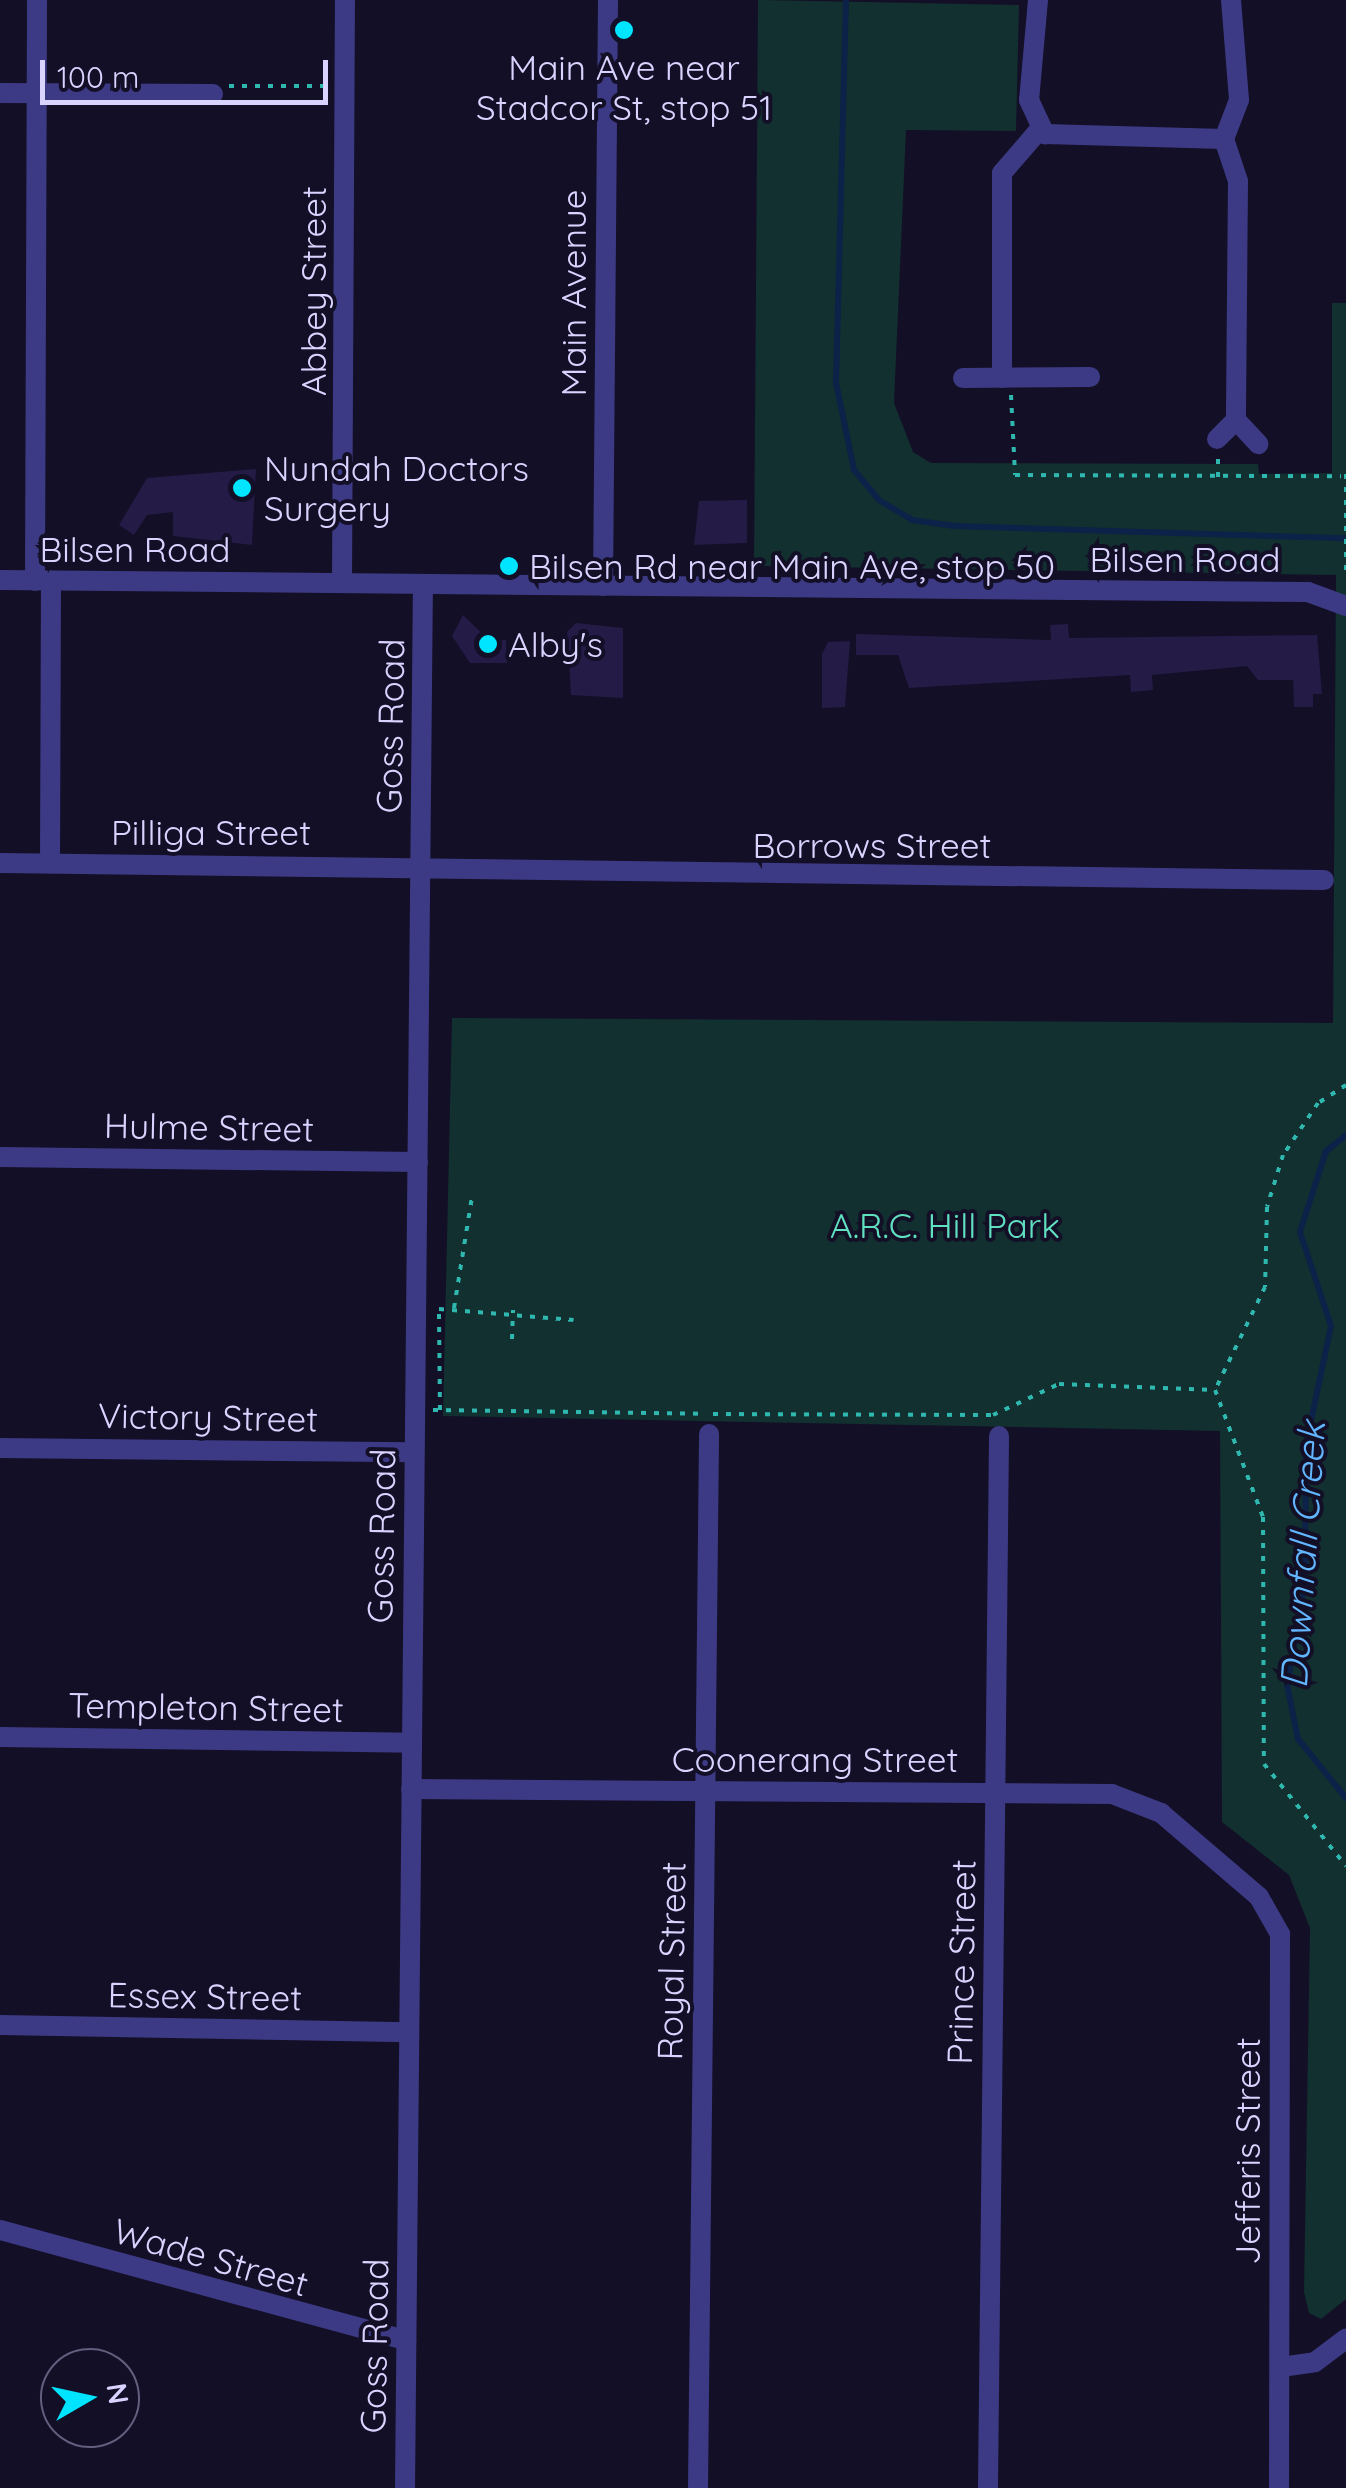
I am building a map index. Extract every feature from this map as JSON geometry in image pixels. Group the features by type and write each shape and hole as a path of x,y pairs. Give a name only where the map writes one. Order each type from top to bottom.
{"street":[{"path":"37,0 50,864"},
{"name":"Abbey Street","path":"342,583 345,0"},
{"name":"Main Avenue","path":"604,586 608,0"},
{"path":"1038,0 1029,100 1040,128 1070,139 1224,139"},
{"path":"1230,0 1239,100 1224,139 1238,181 1236,420 1258,444"},
{"path":"0,93 213,94"},
{"path":"1002,378 1002,173 1040,128"},
{"path":"964,378 1090,377"},
{"path":"1217,439 1236,420"},
{"name":"Bilsen Road","path":"0,580 1308,592 1346,606"},
{"name":"Goss Road","path":"405,2488 423,584"},
{"name":"Pilliga Street","path":"0,863 420,870"},
{"name":"Borrows Street","path":"420,870 1324,880"},
{"name":"Hulme Street","path":"0,1157 418,1162"},
{"name":"Royal Street","path":"698,2488 709,1434"},
{"name":"Prince Street","path":"988,2488 999,1436"},
{"name":"Victory Street","path":"0,1448 414,1452"},
{"name":"Templeton Street","path":"0,1736 412,1743"},
{"name":"Coonerang Street","path":"411,1789 996,1793 1138,1798 1200,1848"},
{"name":"Jefferis Street","path":"1200,1848 1270,1908 1280,1934 1279,2488"},
{"name":"Essex Street","path":"0,2025 409,2032"},
{"name":"Wade Street","path":"0,2230 406,2340"},
{"path":"1281,2366 1315,2362 1346,2339"}],"path":[{"path":"213,94 221,86 347,92"},
{"path":"1002,378 1014,397 1015,475 1344,475 1346,574"},
{"path":"1346,1086 1306,1116 1283,1155 1266,1207 1265,1287 1215,1390 1262,1517 1264,1764 1346,1866"},
{"path":"454,1310 472,1197"},
{"path":"440,1410 439,1310 513,1310 574,1320"},
{"path":"512,1339 513,1310"},
{"path":"415,1410 993,1415 1058,1384 1215,1390"}],"green space":[{"name":"A.R.C. Hill Park","path":"758,0 1019,5 1016,131 906,130 894,403 913,452 931,463 1258,464 1259,474 1332,473 1332,303 1346,303 1346,2299 1321,2319 1309,2313 1304,2292 1310,1928 1289,1875 1222,1822 1220,1431 443,1416 452,1018 1333,1023 1336,575 754,566"}],"building":[{"path":"256,469 252,545 173,536 173,512 147,515 134,535 119,525 147,478"},
{"path":"747,500 747,543 694,545 699,501"},
{"name":"Alby's","path":"463,615 488,639 506,640 507,663 470,663 452,636"},
{"path":"576,623 623,628 623,698 571,695 567,632"},
{"path":"1068,624 1069,638 1317,635 1322,694 1313,694 1313,707 1294,707 1293,680 1258,680 1247,666 1152,675 1153,690 1131,692 1130,675 909,688 898,655 856,655 856,634 1051,640 1050,625"},
{"path":"850,641 845,707 822,708 822,654 828,642"}],"waterway":[{"path":"846,0 836,383 854,470 879,500 912,520 955,526 1346,538"},
{"name":"Downfall Creek","path":"1346,1135 1326,1151 1300,1232 1331,1326 1306,1445 1305,1582 1287,1685 1298,1739 1346,1798"}],"place":[{"name":"Main Ave near Stadcor St, stop 51","path":"624,30"},
{"name":"Nundah Doctors Surgery","path":"242,488"},
{"name":"Bilsen Rd near Main Ave, stop 50","path":"509,566"},
{"name":"Alby's","path":"488,644"}]}
